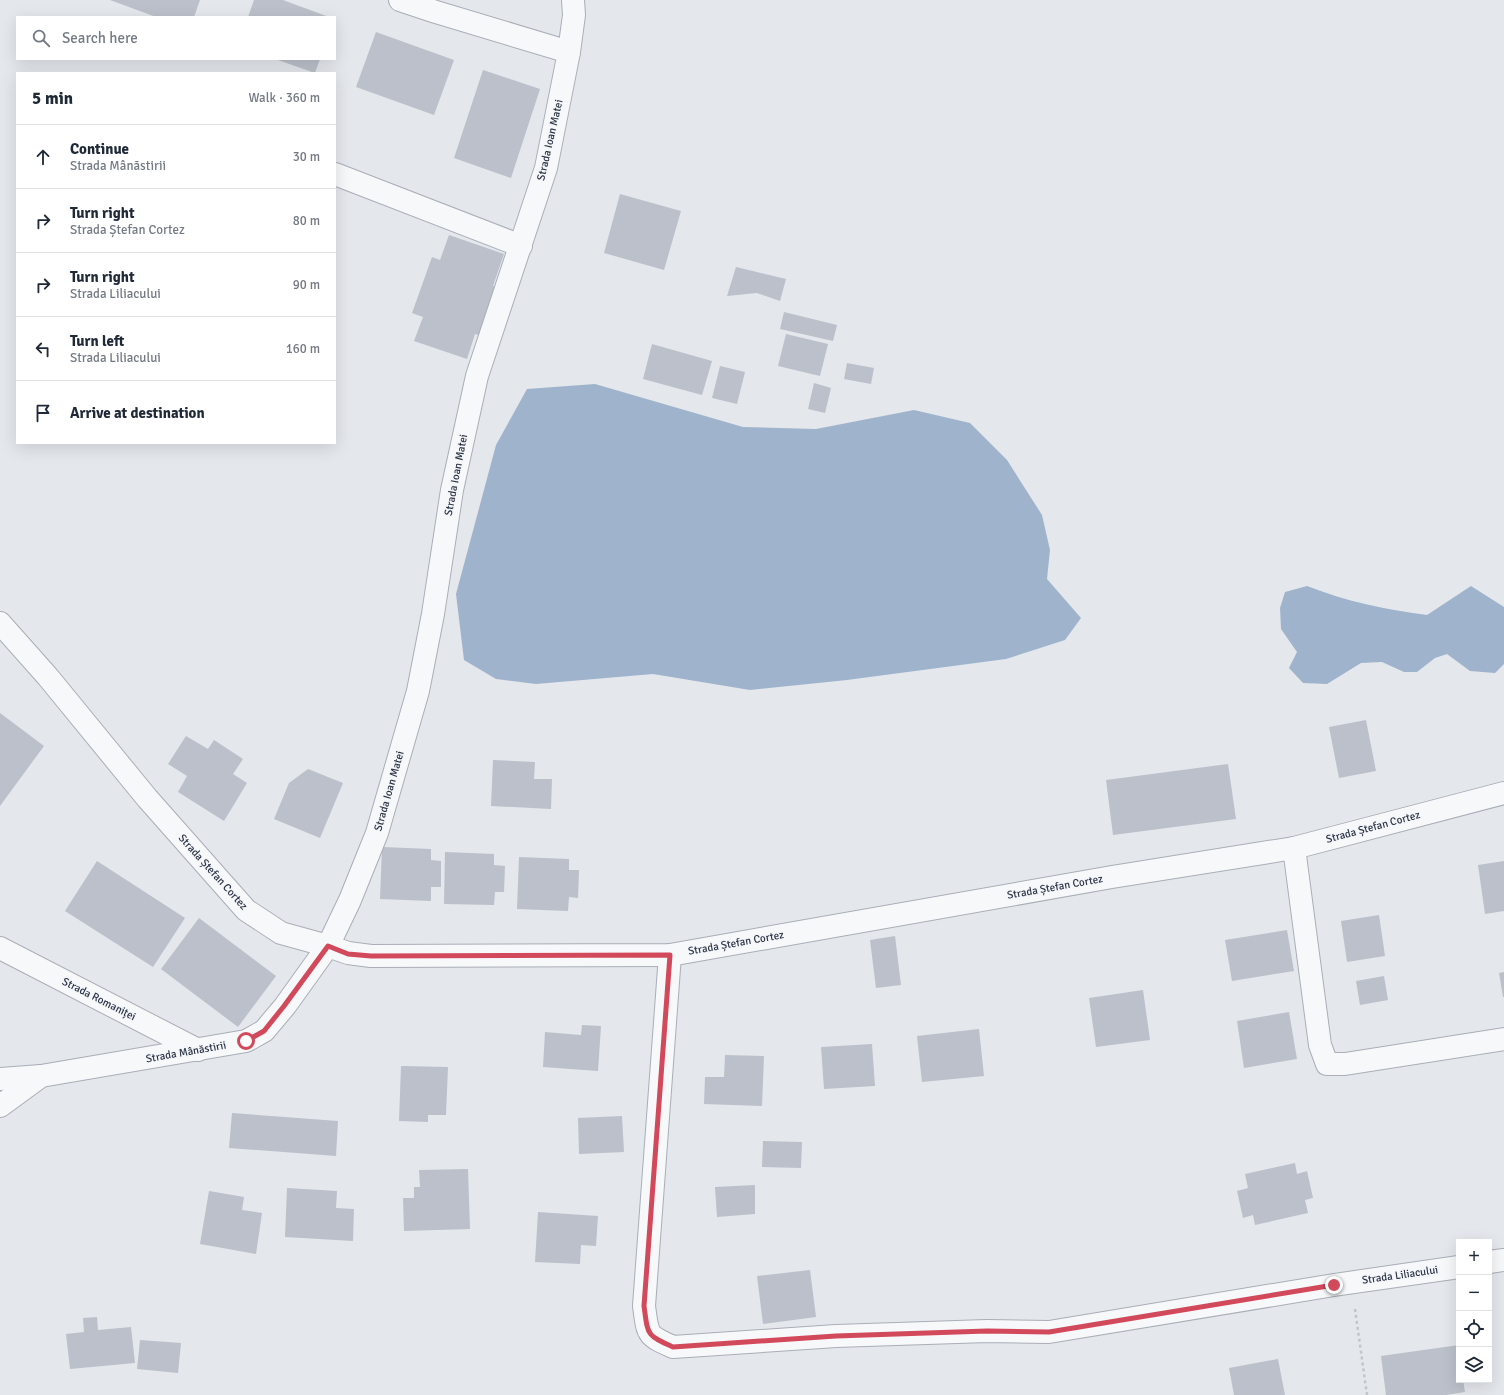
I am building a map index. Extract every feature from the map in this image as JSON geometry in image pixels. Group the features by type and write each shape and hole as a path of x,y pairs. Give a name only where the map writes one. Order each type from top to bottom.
{"street":[{"path":"400,0 569,52"},
{"name":"Strada Ioan Matei","path":"328,946 350,900 377,833 418,690 433,614 452,490 477,376 546,168 569,52 574,15 573,0"},
{"path":"336,174 521,246"},
{"name":"Strada Ștefan Cortez","path":"0,623 48,677 147,798 246,910 281,933 328,946 348,954 371,956 670,955 1104,878 1294,848 1504,793"},
{"path":"1294,848 1320,1045 1327,1064 1345,1064 1504,1039"},
{"name":"Strada Mânăstirii","path":"0,1079 41,1076 246,1041 264,1031 328,946"},
{"name":"Strada Romaniței","path":"0,948 198,1050"},
{"name":"Strada Liliacului","path":"670,955 644,1306 647,1327 653,1338 673,1347 836,1336 987,1331 1049,1332 1456,1267"},
{"path":"0,1106 41,1076"},
{"path":"1492,1262 1504,1260"}],"path":[{"path":"1351,1283 1367,1395"}],"water":[{"path":"595,384 743,427 816,429 914,410 970,423 1007,460 1042,515 1050,550 1047,579 1081,618 1065,640 1006,659 847,680 750,690 653,674 536,684 496,679 464,660 456,594 496,445 527,389"},
{"path":"1307,586 1322,592 1366,604 1427,615 1471,586 1504,607 1504,664 1495,673 1470,671 1447,654 1435,658 1417,672 1404,672 1382,662 1361,663 1327,684 1303,683 1289,668 1297,652 1281,629 1280,608 1285,592"}],"building":[{"path":"110,0 200,0 194,16 153,16"},
{"path":"254,0 283,0 326,16 248,16"},
{"path":"376,32 454,60 434,115 356,87"},
{"path":"278,60 320,60 315,72"},
{"path":"483,70 540,89 511,178 454,158"},
{"path":"620,194 681,211 664,270 604,253"},
{"path":"449,235 504,254 493,286 502,289 485,337 475,334 467,359 414,341 423,317 412,313 432,257 440,260"},
{"path":"736,267 786,279 780,301 757,293 727,296"},
{"path":"784,312 837,325 833,341 780,329"},
{"path":"786,334 828,344 820,376 778,366"},
{"path":"652,344 712,361 702,395 643,379"},
{"path":"847,363 874,368 871,384 844,379"},
{"path":"720,366 745,372 737,404 712,398"},
{"path":"814,383 831,388 825,413 808,409"},
{"path":"0,713 44,746 0,806"},
{"path":"1366,720 1376,771 1339,778 1329,727"},
{"path":"186,736 208,749 214,740 243,759 233,774 247,783 224,821 178,792 187,776 168,764"},
{"path":"493,760 535,762 534,779 552,779 551,809 491,806"},
{"path":"1228,764 1236,819 1113,835 1106,780"},
{"path":"308,769 343,783 320,838 274,819 289,783"},
{"path":"382,847 431,849 431,860 441,861 441,887 431,887 431,901 380,899"},
{"path":"445,852 494,854 494,865 505,866 504,892 495,892 494,905 444,904"},
{"path":"519,857 569,859 569,870 579,870 578,898 569,897 568,911 517,909"},
{"path":"97,861 185,918 153,967 65,911"},
{"path":"1504,861 1504,911 1485,914 1478,865"},
{"path":"1379,915 1385,956 1347,962 1341,921"},
{"path":"199,918 276,976 238,1027 161,969"},
{"path":"1287,930 1294,971 1232,981 1225,940"},
{"path":"895,936 901,985 876,988 870,940"},
{"path":"1504,972 1504,997 1503,997 1499,973"},
{"path":"1384,976 1388,1000 1360,1005 1356,981"},
{"path":"1143,990 1150,1040 1096,1047 1089,998"},
{"path":"1289,1012 1297,1059 1244,1068 1237,1021"},
{"path":"582,1025 601,1026 598,1071 543,1067 545,1032 581,1035"},
{"path":"979,1029 984,1076 922,1082 917,1036"},
{"path":"872,1044 875,1086 824,1089 821,1047"},
{"path":"725,1055 764,1056 762,1106 704,1104 705,1077 724,1077"},
{"path":"401,1066 448,1067 446,1115 428,1115 428,1122 399,1121"},
{"path":"232,1113 338,1121 336,1156 229,1148"},
{"path":"622,1116 624,1152 579,1154 578,1118"},
{"path":"763,1141 802,1142 801,1168 762,1167"},
{"path":"1295,1163 1297,1174 1307,1171 1313,1198 1305,1200 1308,1213 1255,1225 1253,1215 1243,1218 1237,1191 1248,1188 1245,1174"},
{"path":"468,1169 470,1229 404,1231 403,1198 414,1198 414,1187 420,1187 419,1170"},
{"path":"755,1185 755,1214 717,1217 715,1187"},
{"path":"287,1188 337,1191 336,1208 354,1209 353,1241 285,1237"},
{"path":"209,1191 244,1197 242,1210 262,1213 256,1254 200,1244"},
{"path":"538,1212 598,1216 596,1246 581,1245 580,1264 535,1262"},
{"path":"810,1270 816,1317 763,1324 757,1276"},
{"path":"97,1317 98,1330 131,1327 135,1363 70,1369 66,1334 84,1332 83,1318"},
{"path":"140,1340 181,1343 178,1373 137,1369"},
{"path":"1456,1345 1456,1383 1464,1383 1465,1392 1446,1395 1386,1395 1381,1356"},
{"path":"1278,1359 1285,1395 1234,1395 1229,1368"}],"route":[{"path":"246,1041 264,1031 328,946 348,954 371,956 670,955 644,1306 647,1327 653,1338 673,1347 836,1336 987,1331 1049,1332 1334,1285"}]}
